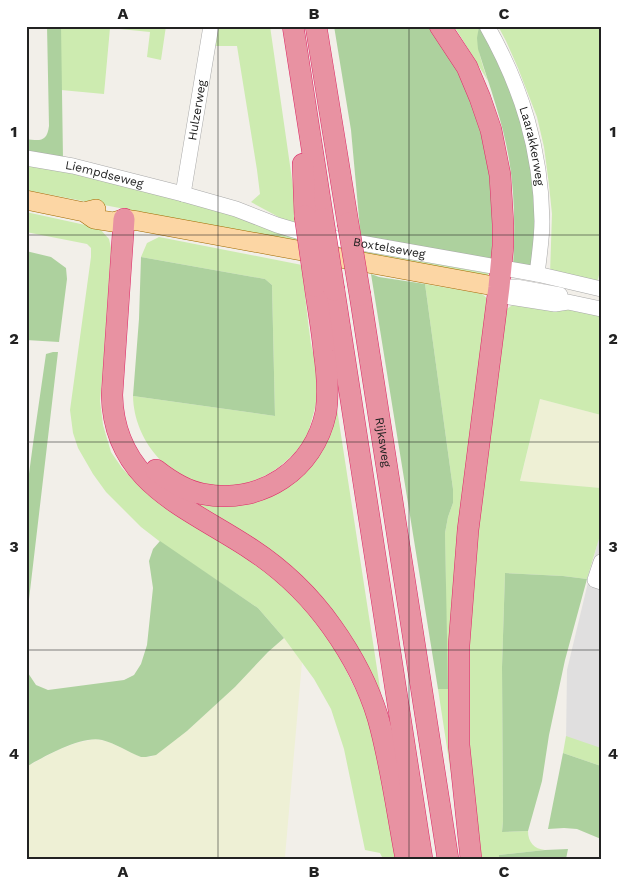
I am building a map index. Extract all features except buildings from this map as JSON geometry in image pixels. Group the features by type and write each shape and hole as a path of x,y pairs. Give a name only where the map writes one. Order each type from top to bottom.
{"highway":[{"name":"Rijksweg","path":"293,26 298,56 314,217 422,859"},
{"name":"Rijksweg","path":"316,26 448,859"},
{"path":"440,26 467,67 491,130 500,175 503,224 500,277 468,530 460,645 459,745 471,859"},
{"path":"131,220 124,413 132,437 148,462 165,477 191,491 226,496 239,496 256,492 273,485 285,477 301,462 315,442 326,412 328,377 325,288"},
{"path":"131,220 112,395 112,410 120,438 132,462 153,485 184,508 251,549 273,565 306,593 332,626 357,667 378,717 386,749 406,859"}],"main road":[{"name":"Boxtelseweg","path":"26,200 84,212 94,209 114,212 131,220 500,277"}],"street":[{"name":"Hulzerweg","path":"182,194 211,26"},
{"name":"Laarakkerweg","path":"487,26 520,96 528,119 536,158 542,222 537,274"},
{"name":"Liempdseweg","path":"26,158 73,166 182,194"},
{"name":"Boxtelseweg","path":"182,194 236,209 304,233 500,277 537,274 601,289"},
{"name":"Boxtelseweg","path":"500,277 516,287 562,295 568,302 601,308"},
{"path":"598,581 601,562"}],"shaded area":[{"path":"601,528 601,756 566,743 567,670"}],"green space":[{"path":"47,26 61,26 63,159 26,152 26,139 45,138 49,126"},
{"path":"61,26 166,26 161,60 147,57 150,32 110,28 104,94 61,90"},
{"path":"213,26 270,26 299,228 251,202 260,194 237,46 210,46"},
{"path":"334,26 431,26 470,89 490,161 494,262 361,240 351,130"},
{"path":"454,26 479,26 479,48 488,81"},
{"path":"479,26 484,26 525,121 539,215 532,266 513,266 514,212 511,172 503,131 478,49"},
{"path":"498,26 601,26 601,267 597,283 550,274 552,214 544,147 537,117 518,68"},
{"path":"26,162 491,272 486,276 363,255 26,190"},
{"path":"26,212 99,228 109,239 111,248 100,401 103,425 111,452 122,468 138,485 163,505 239,551 287,588 329,637 374,730 398,859 383,859 380,853 365,850 344,749 331,709 314,679 284,638 258,608 141,527 106,492 78,448 73,433 70,410 91,248 87,244 26,232"},
{"path":"159,237 302,265 311,344 318,374 317,400 308,434 302,445 279,467 257,480 232,487 198,484 169,468 157,457 147,443 140,428 135,413 133,396 275,416 272,285 265,279 141,257 147,243"},
{"path":"26,251 51,257 66,268 67,279 59,342 26,340"},
{"path":"141,257 265,279 272,285 275,416 133,396 139,319"},
{"path":"371,274 425,284 453,489 453,503 445,533 448,689 438,689"},
{"path":"425,284 482,294 488,299 467,504 464,859 438,689 447,689 445,533 453,503 453,489"},
{"path":"524,302 601,314 601,415 540,399 520,481 601,488 601,532 587,579 505,573 502,667 502,832 528,831 532,844 545,850 499,855 499,859 470,859 465,621 505,311 511,306"},
{"path":"58,352 26,625 26,496 46,354"},
{"path":"540,399 601,415 601,488 520,482"},
{"path":"337,409 384,714 349,645 174,490 259,497"},
{"path":"160,541 258,608 284,638 187,731 156,755 141,757 107,741 94,739 63,748 26,767 26,670 36,685 48,690 124,680 134,675 141,664 147,645 153,588 149,561 153,549"},
{"path":"505,573 587,579 565,660 549,735 542,781 528,831 502,832 502,667"},
{"path":"284,638 302,662 285,857 275,859 26,859 26,767 63,748 95,739 109,742 141,757 151,757 187,731"},
{"path":"566,736 601,748 601,766 563,753"},
{"path":"563,753 601,766 601,839 577,829 548,829"},
{"path":"568,849 566,859 499,859 499,855"}]}
